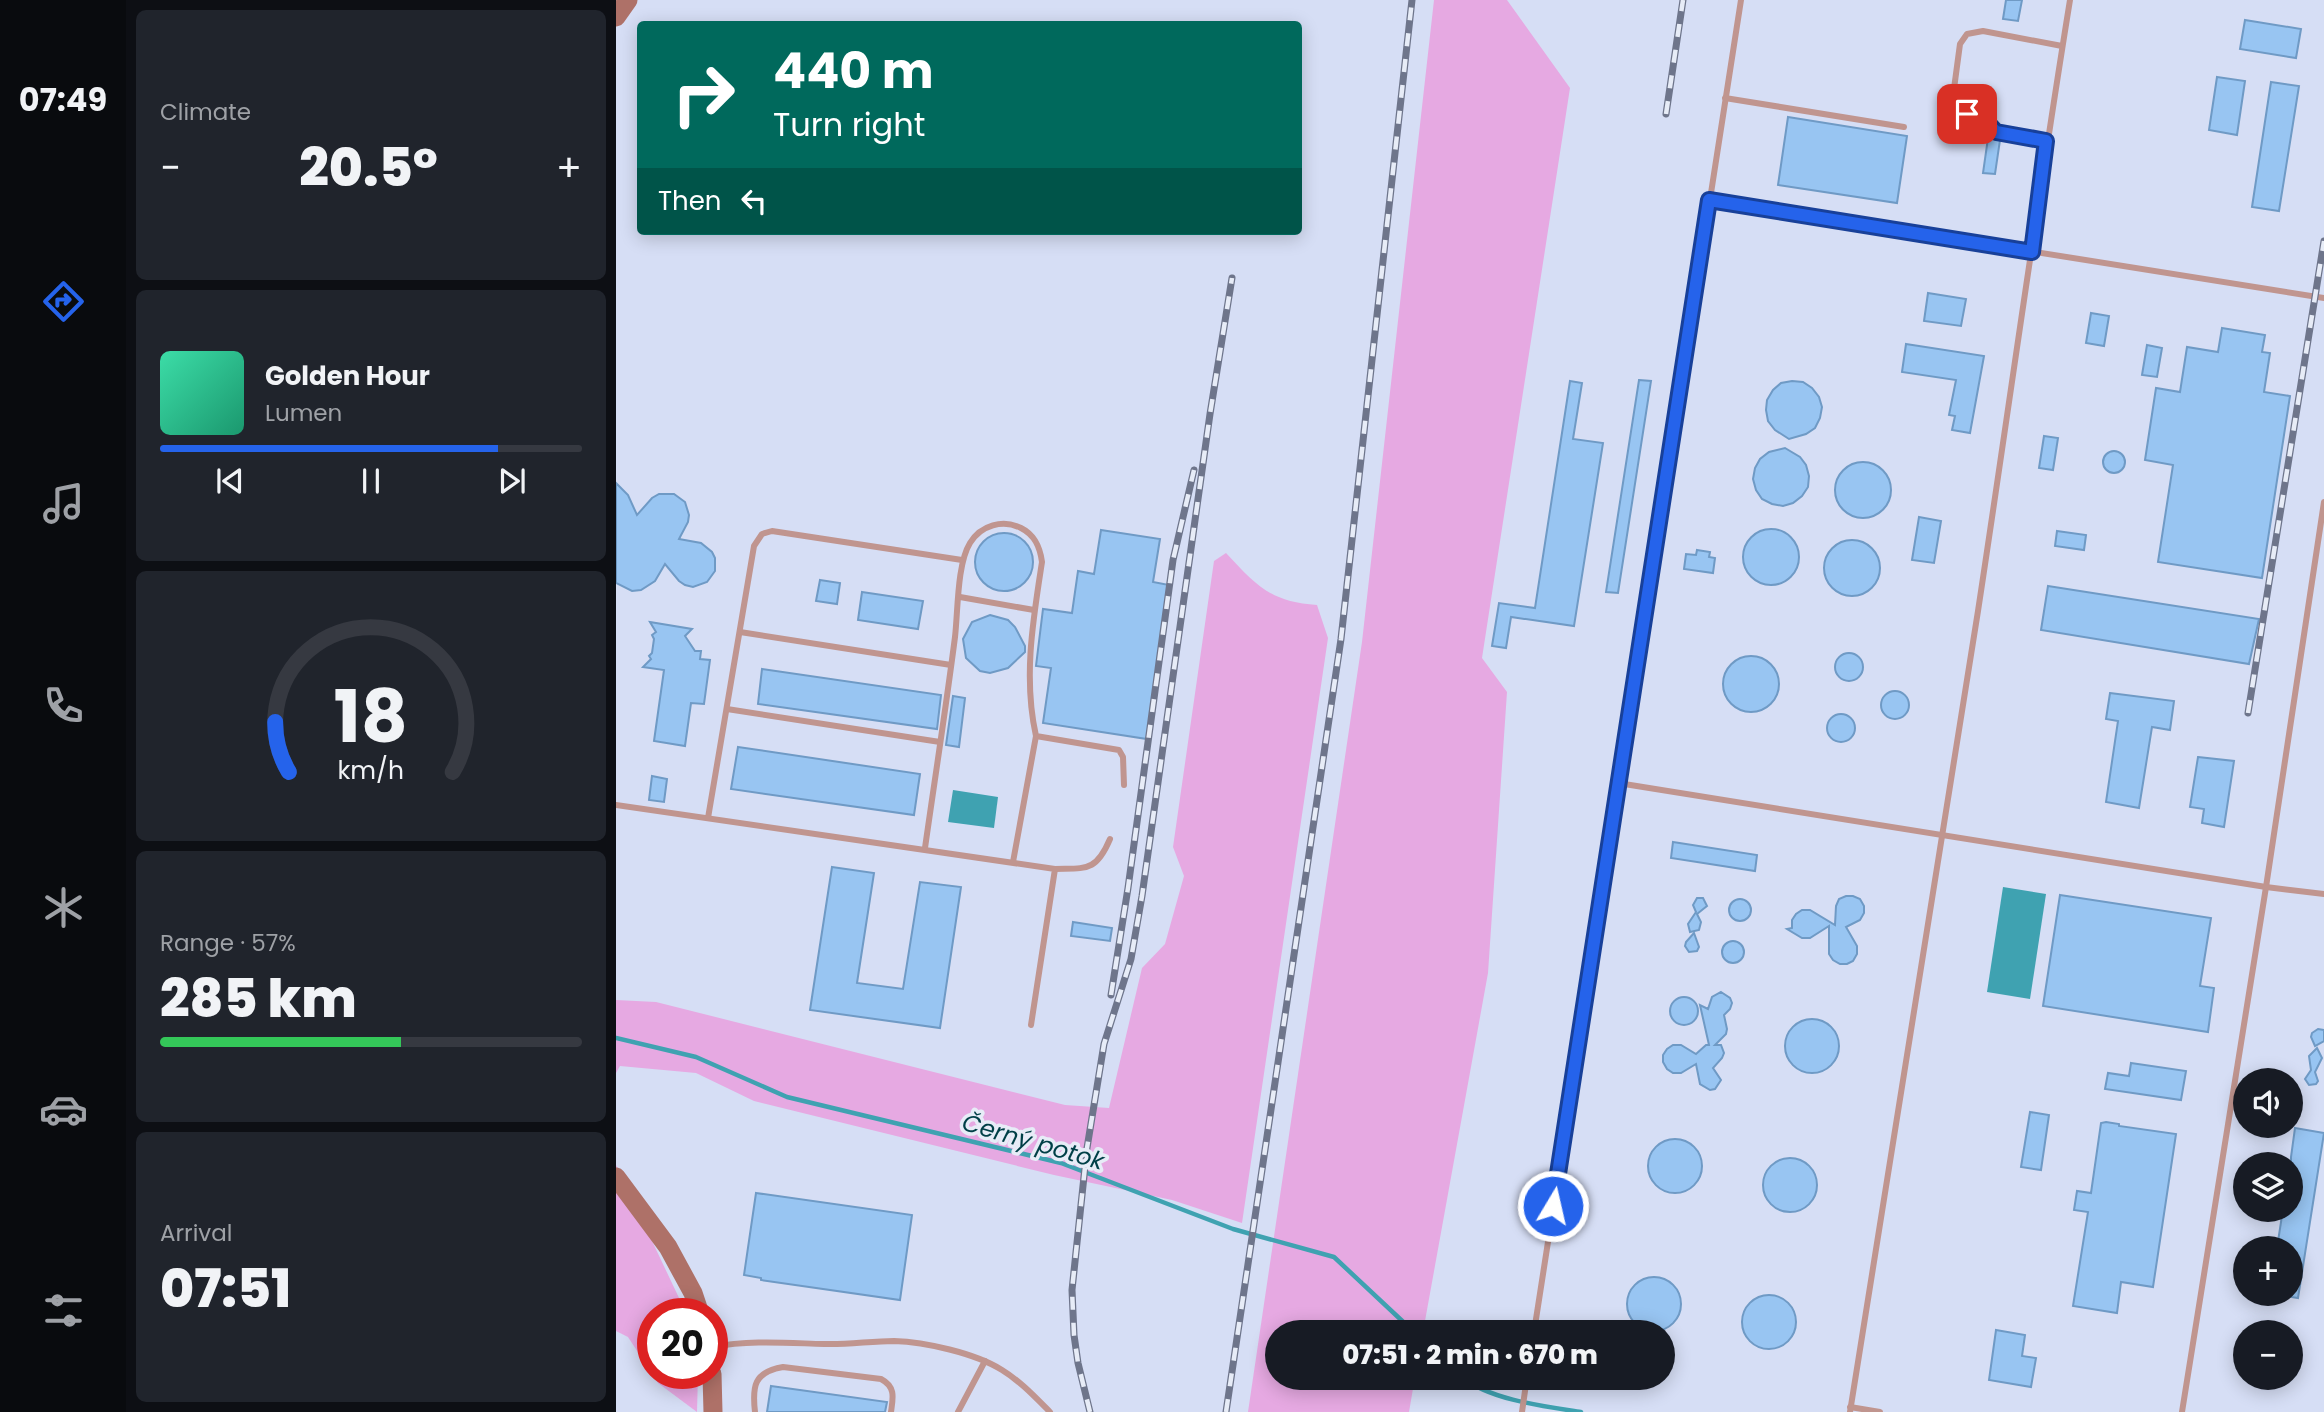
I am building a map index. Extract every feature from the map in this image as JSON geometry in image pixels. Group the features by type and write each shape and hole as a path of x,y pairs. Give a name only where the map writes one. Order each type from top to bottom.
{"street":[{"path":"616,17 628,0"},
{"path":"616,1177 668,1247 694,1298"},
{"path":"712,1389 713,1412"}],"lane":[{"path":"1536,1320 1741,0"},
{"path":"1880,1412 1850,1410 1942,835 2032,252 2046,141 2070,0"},
{"path":"2046,141 1996,132 1983,118 1951,111 1960,44 1967,34 1978,30 2062,46"},
{"path":"1725,98 1904,127"},
{"path":"1709,200 2324,298"},
{"path":"2182,1412 2324,502"},
{"path":"925,848 960,597 962,561 978,533 1001,523 1014,525 1034,538 1040,549 1042,562 1029,660 1031,712 1036,736 1013,862"},
{"path":"708,818 757,539 767,531 962,561"},
{"path":"960,597 1034,610"},
{"path":"740,632 951,665"},
{"path":"727,709 940,742"},
{"path":"1036,736 1119,750 1124,757 1124,785"},
{"path":"1618,783 2324,894"},
{"path":"616,804 1055,869 1092,866 1103,855 1110,839"},
{"path":"1031,1025 1055,869"},
{"path":"728,1345 786,1341 825,1344 895,1341 945,1349 985,1361 1001,1369 1050,1412"},
{"path":"958,1412 985,1361"},
{"path":"755,1412 753,1394 762,1374 783,1367 881,1379 891,1388 891,1412"},
{"path":"1522,1412 1525,1390"}],"shaded area":[{"path":"1434,0 1507,0 1570,88 1482,658 1507,692 1488,973 1425,1320 1265,1320 1265,1390 1413,1390 1409,1412 1248,1412 1362,642"},
{"path":"1226,553 1256,583 1275,596 1317,605 1328,638 1242,1223 1172,1200 1054,1175 754,1101 696,1073 620,1066 616,1073 616,1000 656,1002 1065,1105 1109,1108 1142,968 1165,944 1184,876 1173,847 1214,561"},
{"path":"616,1165 679,1298 637,1298 637,1351 628,1337 616,1331"},
{"path":"666,1389 698,1389 697,1412"}],"water":[{"path":"953,790 998,797 994,828 948,822"},
{"path":"2003,887 2046,894 2030,999 1987,992"}],"building":[{"path":"2006,0 2022,0 2018,21 2003,19"},
{"path":"2245,20 2301,29 2296,58 2240,49"},
{"path":"2217,77 2245,81 2237,135 2209,130"},
{"path":"2271,82 2299,86 2279,211 2252,207"},
{"path":"1788,117 1907,136 1897,203 1778,185"},
{"path":"1988,138 2000,140 1995,174 1983,173"},
{"path":"1928,293 1966,299 1961,326 1924,321"},
{"path":"2091,313 2109,316 2104,346 2086,343"},
{"path":"2222,328 2265,335 2262,352 2270,353 2264,392 2290,396 2262,578 2158,562 2173,465 2145,460 2156,388 2180,392 2187,347 2218,352"},
{"path":"1906,344 1984,356 1970,433 1952,430 1955,416 1949,415 1956,380 1902,372"},
{"path":"2147,345 2162,348 2157,377 2142,375"},
{"path":"1639,380 1651,381 1618,593 1606,592"},
{"path":"1570,381 1582,383 1573,439 1603,443 1574,626 1511,617 1506,648 1492,646 1499,603 1535,608"},
{"path":"1803,382 1812,388 1822,407 1815,428 1789,439 1775,430 1768,421 1766,410 1767,400 1773,390 1781,383"},
{"path":"2044,436 2058,438 2053,470 2039,468"},
{"path":"1785,448 1800,457 1809,476 1808,487 1802,496 1783,506 1762,499 1753,479 1760,459 1769,452"},
{"path":"2114,451 2122,454 2125,462 2122,470 2114,473 2106,470 2103,462 2106,454"},
{"path":"1863,462 1874,464 1883,470 1889,479 1889,501 1883,510 1874,516 1863,518 1852,516 1843,510 1837,501 1835,490 1837,479 1843,470 1852,464"},
{"path":"616,483 628,495 637,515 659,494 674,494 685,502 688,522 679,539 701,543 712,552 715,571 707,582 693,587 685,585 665,564 655,581 641,590 632,591 616,583"},
{"path":"1919,517 1941,521 1934,563 1912,560"},
{"path":"1771,529 1782,531 1791,537 1797,546 1797,568 1791,577 1782,583 1771,585 1760,583 1751,577 1745,568 1743,557 1745,546 1751,537 1760,531"},
{"path":"1101,530 1160,539 1153,582 1169,585 1147,739 1043,723 1051,668 1036,666 1043,609 1072,613 1078,571 1094,574"},
{"path":"2057,531 2086,535 2084,550 2055,546"},
{"path":"1004,533 1015,535 1028,546 1033,562 1031,573 1020,586 1004,591 993,589 980,578 975,562 977,551 988,538"},
{"path":"1852,540 1863,542 1872,548 1878,557 1878,579 1872,588 1863,594 1852,596 1841,594 1832,588 1826,579 1824,568 1826,557 1832,548 1841,542"},
{"path":"1697,550 1710,552 1709,557 1715,558 1713,573 1684,569 1686,554 1696,555"},
{"path":"820,580 840,583 837,604 816,601"},
{"path":"2048,586 2259,619 2249,664 2041,630"},
{"path":"862,592 923,601 918,629 858,620"},
{"path":"990,615 1008,620 1015,627 1025,646 1025,652 1008,668 990,673 980,671 966,658 963,639 972,622"},
{"path":"650,622 692,629 685,636 695,651 701,651 700,659 710,660 704,704 691,703 685,746 654,741 664,670 643,667 651,659 649,656 654,639 652,635 656,632"},
{"path":"1849,653 1859,657 1863,667 1859,677 1849,681 1839,677 1835,667 1839,657"},
{"path":"1751,656 1762,658 1771,664 1777,673 1777,695 1771,704 1762,710 1751,712 1740,710 1731,704 1725,695 1723,684 1725,673 1731,664 1740,658"},
{"path":"762,669 941,695 937,729 758,704"},
{"path":"1895,691 1905,695 1909,705 1905,715 1895,719 1885,715 1881,705 1885,695"},
{"path":"2110,693 2174,701 2170,730 2152,727 2139,808 2106,802 2118,721 2106,719"},
{"path":"953,696 965,698 959,747 946,745"},
{"path":"1841,714 1851,718 1855,728 1851,738 1841,742 1831,738 1827,728 1831,718"},
{"path":"738,747 920,774 914,815 731,789"},
{"path":"2198,757 2234,761 2224,827 2202,823 2204,809 2190,807"},
{"path":"652,776 667,779 664,802 649,800"},
{"path":"1673,842 1757,855 1755,871 1671,858"},
{"path":"832,867 874,873 857,983 903,989 920,882 961,887 940,1028 810,1010"},
{"path":"2060,895 2211,918 2200,986 2214,988 2208,1032 2043,1006"},
{"path":"1846,896 1860,899 1864,913 1860,920 1846,927 1857,946 1857,954 1853,961 1840,964 1829,954 1829,926 1810,938 1802,938 1787,929 1792,928 1792,920 1802,910 1810,910 1835,925 1836,906 1839,899"},
{"path":"1697,898 1703,898 1707,906 1697,914 1701,922 1699,930 1690,932 1688,924 1696,912 1693,905"},
{"path":"1740,899 1750,906 1751,910 1744,920 1740,921 1730,914 1729,910 1736,900"},
{"path":"1073,922 1112,928 1110,941 1071,936"},
{"path":"1694,933 1699,947 1697,951 1689,952 1685,946 1686,942"},
{"path":"1733,941 1743,948 1744,952 1737,962 1733,963 1723,956 1722,952 1729,942"},
{"path":"1721,992 1730,998 1732,1003 1724,1015 1726,1034 1715,1045 1721,1045 1724,1053 1713,1068 1721,1080 1715,1089 1710,1090 1700,1084 1696,1064 1681,1073 1673,1073 1663,1062 1663,1055 1673,1045 1681,1045 1696,1054 1709,1045 1700,1005 1708,1009 1712,997"},
{"path":"1684,997 1694,1001 1698,1011 1694,1021 1684,1025 1674,1021 1670,1011 1674,1001"},
{"path":"1812,1019 1831,1027 1839,1046 1831,1065 1812,1073 1793,1065 1785,1046 1793,1027"},
{"path":"2318,1029 2324,1030 2324,1041 2315,1046 2311,1037"},
{"path":"2317,1048 2322,1058 2315,1072 2318,1081 2309,1085 2305,1079 2311,1070 2309,1056"},
{"path":"2131,1063 2186,1071 2181,1100 2105,1089 2108,1073 2129,1076"},
{"path":"2030,1112 2049,1115 2041,1170 2021,1167"},
{"path":"2101,1123 2176,1134 2153,1287 2121,1282 2117,1313 2073,1306 2088,1212 2074,1210 2077,1191 2091,1193"},
{"path":"2303,1129 2324,1133 2303,1266 2303,1236 2279,1236 2281,1222 2303,1222 2303,1152 2292,1152 2294,1138 2303,1138"},
{"path":"1675,1139 1694,1147 1702,1166 1694,1185 1675,1193 1656,1185 1648,1166 1656,1147"},
{"path":"1790,1158 1809,1166 1817,1185 1809,1204 1790,1212 1771,1204 1763,1185 1771,1166"},
{"path":"756,1193 912,1215 900,1300 761,1280 744,1275"},
{"path":"1644,1279 1664,1279 1673,1285 1681,1304 1675,1320 1633,1320 1629,1314 1629,1294 1635,1285"},
{"path":"1769,1295 1788,1303 1796,1322 1788,1341 1769,1349 1750,1341 1742,1322 1750,1303"},
{"path":"1996,1330 2025,1335 2022,1356 2036,1358 2031,1387 1989,1380"},
{"path":"771,1386 887,1402 885,1412 767,1412"}],"waterway":[{"name":"Černý potok","path":"616,1038 696,1057 787,1097 1061,1163 1233,1229 1334,1257 1401,1320"},
{"name":"Černý potok","path":"1485,1390 1536,1405 1581,1412"}],"railway":[{"path":"1226,1412 1341,639 1412,0"},
{"path":"1666,114 1683,0"},
{"path":"2248,713 2324,241"},
{"path":"1090,1412 1078,1363 1072,1290 1087,1148 1104,1044 1131,959 1142,896 1210,414 1232,278"},
{"path":"1111,995 1173,560 1194,470"}],"route":[{"path":"1553,1206 1709,200 2032,252 2046,141 1996,132 1983,118 1967,114"}]}
